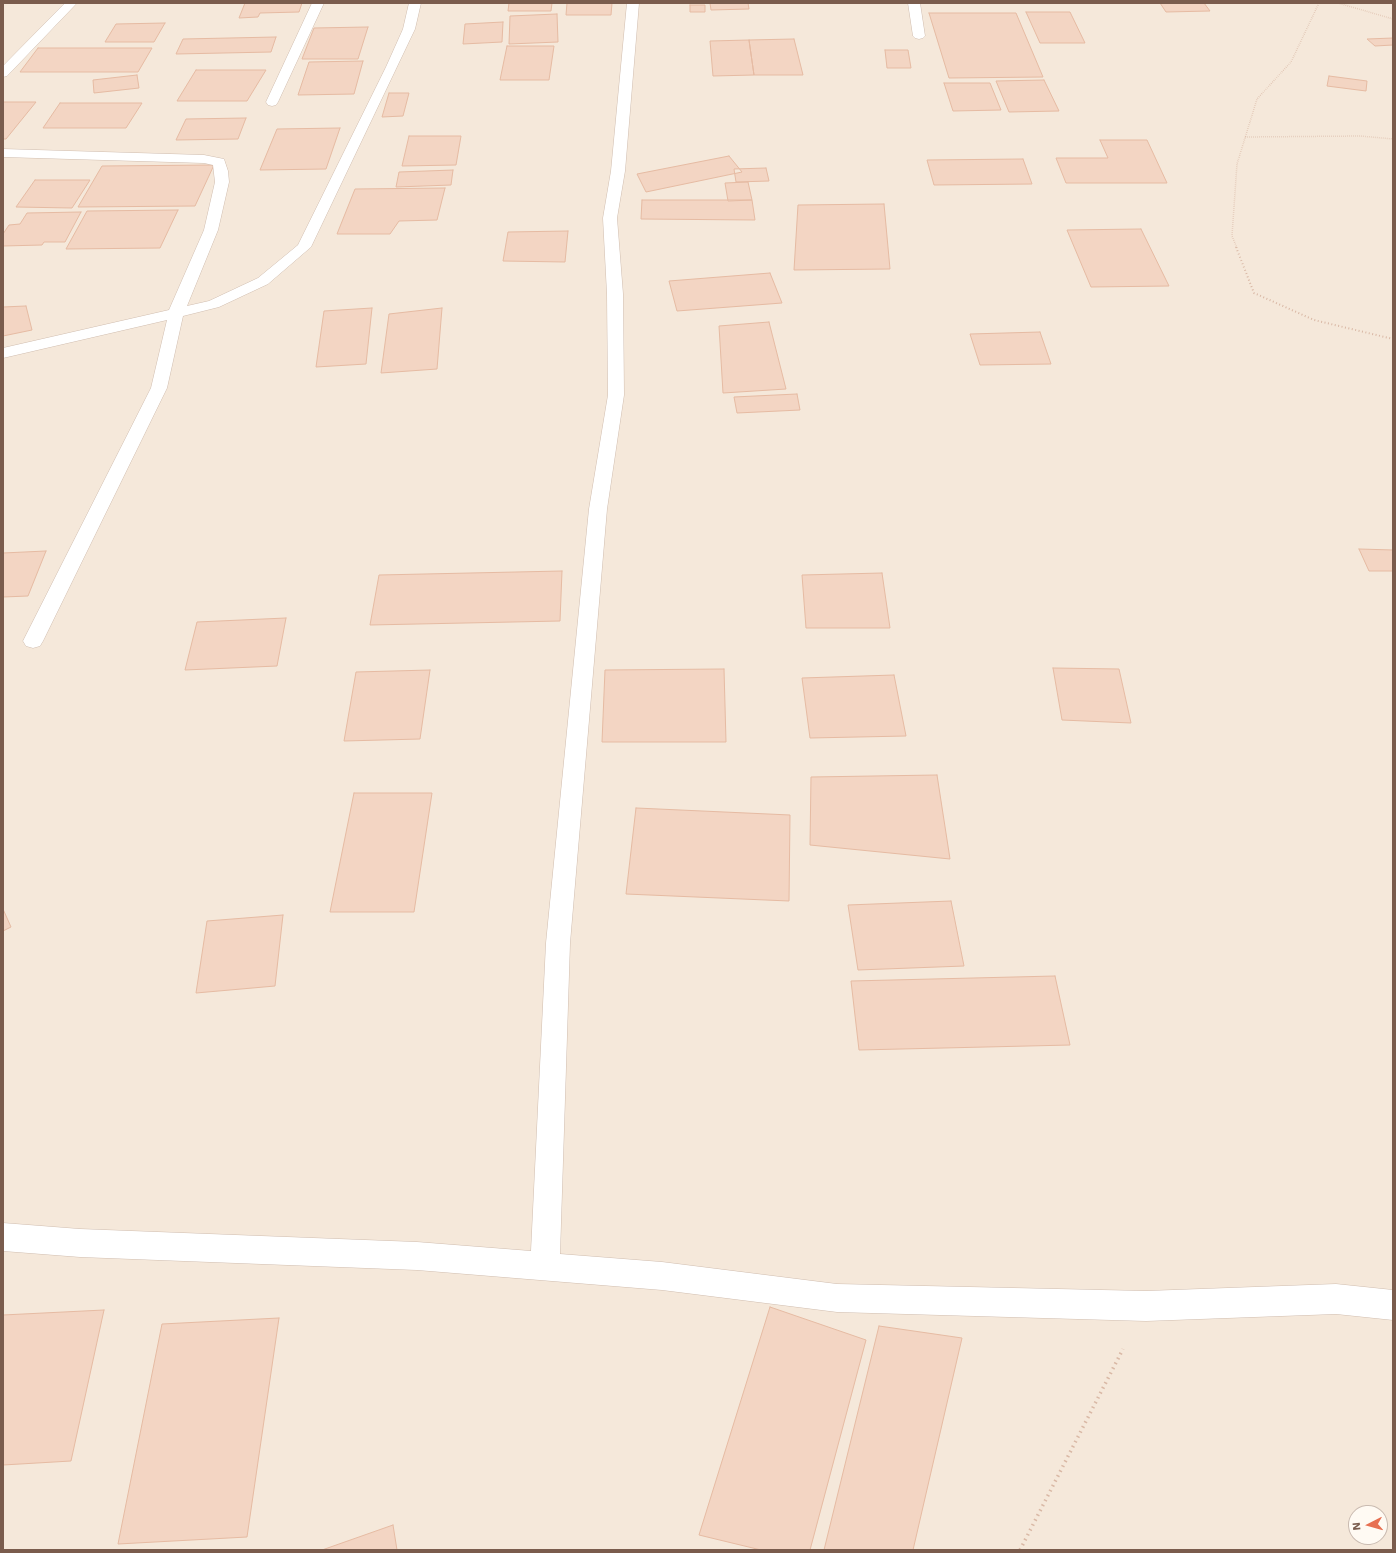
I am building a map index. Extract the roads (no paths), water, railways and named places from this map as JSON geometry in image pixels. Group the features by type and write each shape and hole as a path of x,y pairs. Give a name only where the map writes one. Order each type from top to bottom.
{"street":[{"path":"3,73 71,3"},
{"path":"272,102 318,3"},
{"path":"3,353 214,304 263,281 304,247 392,67 409,29 415,3"},
{"path":"545,1266 558,943 598,509 616,395 615,294 610,218 618,171 633,3"},
{"path":"914,3 919,36"},
{"path":"3,153 204,159 219,162 222,182 211,230 176,313 159,388 33,641"},
{"path":"3,1237 80,1243 417,1256 662,1276 837,1298 1146,1306 1336,1299 1393,1305"}]}
